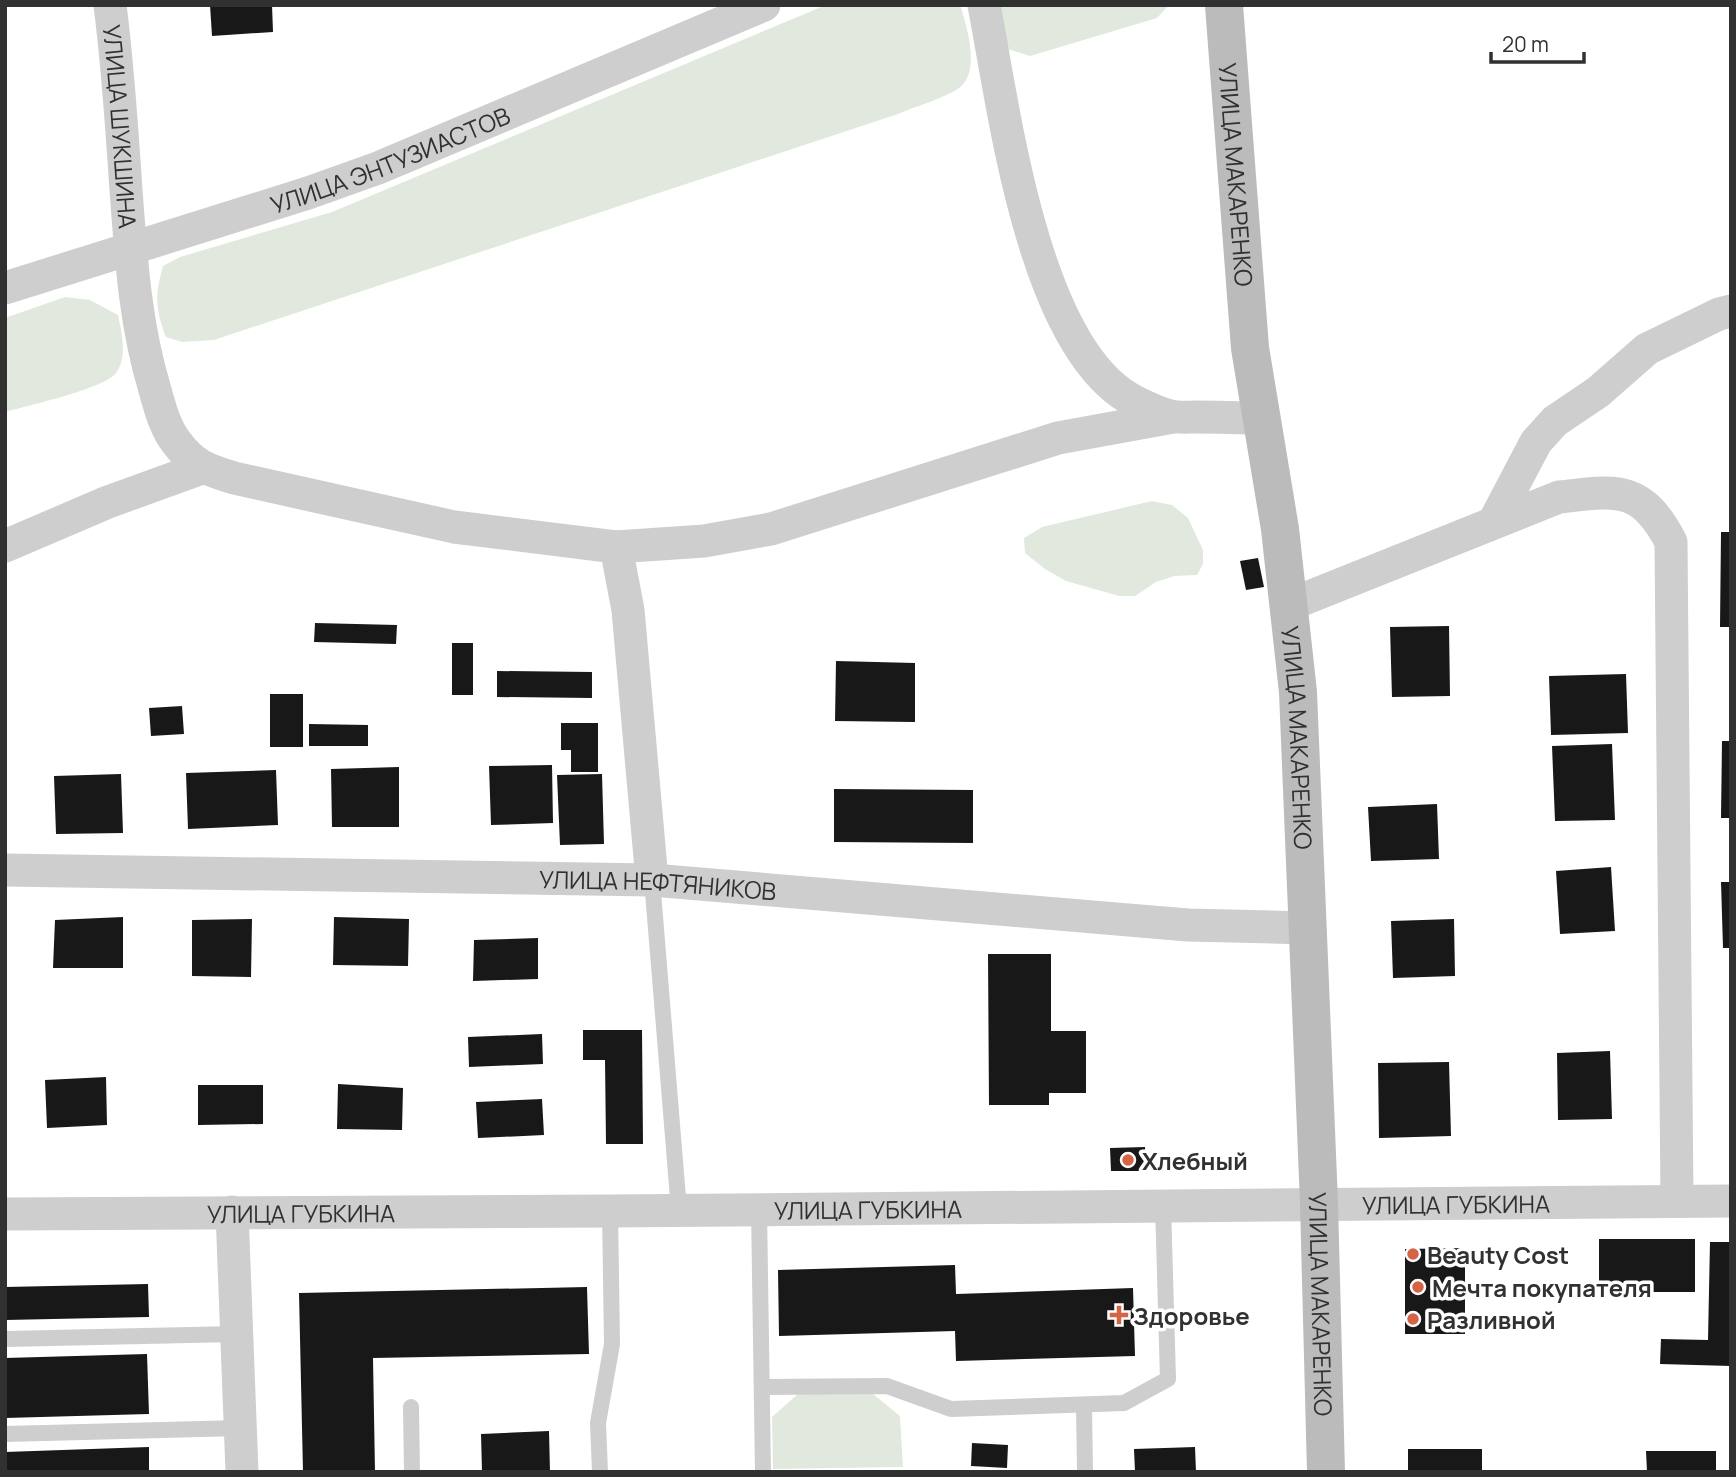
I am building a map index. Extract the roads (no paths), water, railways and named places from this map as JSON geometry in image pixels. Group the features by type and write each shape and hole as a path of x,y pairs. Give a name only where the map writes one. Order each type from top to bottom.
{"street":[{"name":"УЛИЦА ШУКШИНА","path":"110,5 130,250 144,351 163,418 177,443 202,468"},
{"name":"УЛИЦА ЭНТУЗИАСТОВ","path":"5,288 130,250 378,168 717,15 764,5"},
{"path":"985,5 1021,195 1053,296 1088,359 1111,386 1135,402 1173,416"},
{"name":"УЛИЦА МАКАРЕНКО","path":"1224,5 1250,348 1280,529 1298,692 1319,1203 1326,1472"},
{"path":"1494,522 1536,442 1555,421 1598,393 1647,349 1719,314 1731,311"},
{"path":"5,546 108,502 202,468 234,478 454,527 616,547 704,541 771,530 1058,438 1173,416 1261,418"},
{"path":"1289,605 1559,497 1607,492 1632,496 1649,507 1671,542 1677,1200"},
{"path":"616,547 628,610 652,880"},
{"name":"УЛИЦА НЕФТЯНИКОВ","path":"5,870 652,880 1188,925 1308,928"},
{"name":"УЛИЦА ГУБКИНА","path":"5,1214 1731,1201"},
{"path":"232,1212 242,1472"}],"lane":[{"path":"652,880 679,1210"},
{"path":"762,1387 887,1385 951,1409 1124,1404 1168,1379 1163,1205"},
{"path":"759,1209 763,1472"},
{"path":"600,1472 598,1423 612,1343 610,1211"},
{"path":"5,1339 236,1334"},
{"path":"1084,1406 1086,1472"},
{"path":"411,1407 412,1472"},
{"path":"5,1434 240,1428"}],"place":[{"name":"Хлебный","path":"1128,1160"},
{"name":"Beauty Cost","path":"1413,1254"},
{"name":"Мечта покупателя","path":"1418,1287"},
{"name":"Здоровье","path":"1119,1315"},
{"name":"Разливной","path":"1413,1319"}]}
